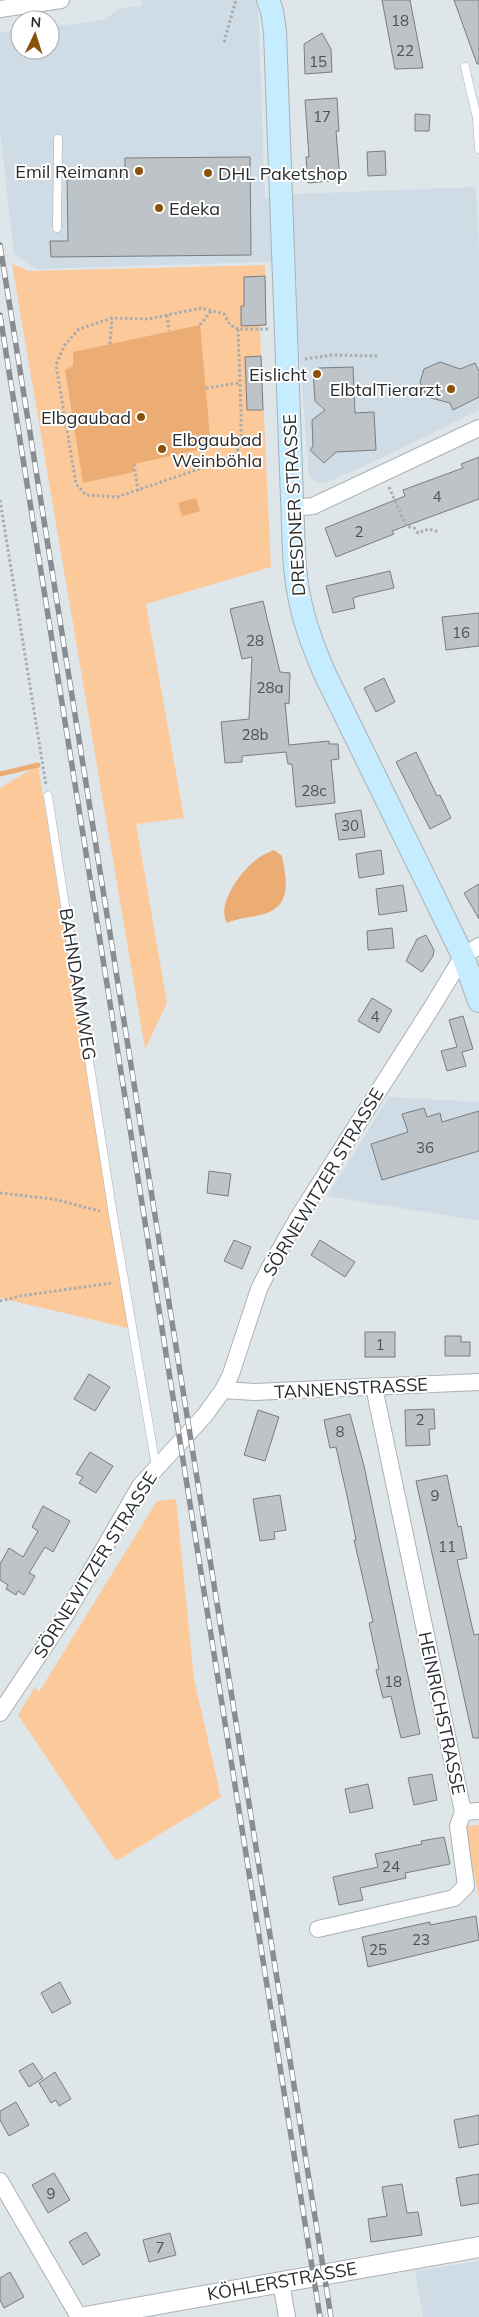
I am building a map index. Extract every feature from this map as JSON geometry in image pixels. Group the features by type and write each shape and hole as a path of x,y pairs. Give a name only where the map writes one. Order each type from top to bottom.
{"main road":[{"name":"DRESDNER STRASSE","path":"268,0 272,11 275,32 292,508 297,597 309,636 471,951 479,1001"}],"street":[{"path":"2,6 61,0"},
{"path":"292,508 313,506 479,428"},
{"name":"SÖRNEWITZER STRASSE","path":"0,1713 65,1616 140,1486 205,1415 223,1390 231,1374 259,1289 270,1267 300,1216 432,1007 471,951"},
{"name":"TANNENSTRASSE","path":"223,1390 254,1392 479,1382"},
{"name":"HEINRICHSTRASSE","path":"318,1929 454,1898 466,1886 458,1826 471,1811 374,1387"},
{"path":"0,2181 79,2317"},
{"name":"KÖHLERSTRASSE","path":"84,2317 479,2246"},
{"path":"281,2282 286,2317"}],"lane":[{"path":"465,66 476,118 479,149"},
{"path":"57,228 58,139"},
{"name":"BAHNDAMMWEG","path":"48,796 113,1215 156,1467"}],"path":[{"path":"224,42 236,0"},
{"path":"238,329 241,438 237,453 220,462 117,497 86,495 76,484 56,366 64,346 80,329 112,318 148,319 201,308 224,314 230,324 238,329 286,328"},
{"path":"200,324 211,311"},
{"path":"167,315 170,331"},
{"path":"110,344 112,318"},
{"path":"304,351 305,359 332,355 379,356"},
{"path":"206,388 239,383"},
{"path":"134,464 138,491"},
{"path":"383,474 406,526 414,528 418,533 429,529 439,532"},
{"path":"0,500 48,796"},
{"path":"0,1193 53,1199 113,1215"},
{"path":"0,1301 125,1281"}],"shaded area":[{"path":"142,0 258,0 265,198 293,194 476,187 479,249 479,410 382,458 323,484 309,478 298,335 296,261 36,269 14,254 0,132 0,32 10,31 10,60 60,60 60,26 104,20 120,8 142,6"},
{"name":"Elbgaubad Weinböhla","path":"12,264 29,271 265,265 266,326 260,326 260,330 271,567 146,604 184,818 136,824 167,1003 145,1049"},
{"name":"Elbgaubad","path":"200,325 211,447 134,464 134,472 83,483 65,370 73,366 73,352"},
{"path":"196,498 200,511 182,516 178,503"},
{"path":"38,765 128,1328 0,1298 0,788"},
{"path":"274,850 282,856 286,885 283,899 279,905 268,913 227,923 224,915 225,907 232,888 251,864"},
{"path":"389,1097 479,1102 479,1221 327,1196"},
{"path":"176,1499 194,1679 221,1797 116,1861 18,1715 35,1687 39,1692 157,1501"},
{"path":"479,1825 479,1897 464,1826"},
{"path":"479,2261 479,2317 423,2317 415,2271"}],"building":[{"path":"382,0 410,0 423,68 395,69"},
{"path":"454,0 479,0 479,64 477,64"},
{"path":"322,33 331,49 332,72 305,74 304,44"},
{"path":"337,98 339,131 336,131 340,180 308,183 306,157 309,157 305,100"},
{"path":"415,114 430,115 429,131 415,131"},
{"path":"385,151 386,175 368,176 367,152"},
{"name":"Edeka","path":"250,157 251,255 51,257 50,241 68,241 67,174 125,174 125,158"},
{"path":"265,276 266,325 241,326 241,306 244,306 244,277"},
{"path":"261,356 263,410 247,410 245,357"},
{"name":"ElbtalTierarzt","path":"440,362 460,369 475,363 479,371 479,397 453,410 450,403 427,397 420,382 424,369"},
{"path":"353,367 355,413 374,412 376,450 336,452 324,463 310,450 313,446 312,420 325,410 315,401 313,371 319,368"},
{"path":"479,457 479,499 392,531 394,534 336,557 325,528 405,496 403,490 463,468 461,464"},
{"path":"390,571 394,588 353,598 355,608 333,613 326,586"},
{"path":"263,601 280,672 290,673 289,704 285,703 289,745 329,741 329,744 338,744 339,759 331,760 335,803 296,807 292,764 288,764 286,752 242,756 242,762 225,763 221,722 249,719 252,657 242,659 230,609"},
{"path":"479,613 479,646 446,650 442,617"},
{"path":"384,678 395,702 376,712 364,688"},
{"path":"416,752 437,796 440,795 451,818 430,829 396,762"},
{"path":"361,810 365,837 339,840 335,814"},
{"path":"381,850 384,874 359,878 356,854"},
{"path":"479,884 479,919 464,893"},
{"path":"403,885 407,911 379,915 376,889"},
{"path":"392,928 394,948 368,950 367,931"},
{"path":"426,935 434,950 433,956 422,972 406,961 417,939"},
{"path":"372,998 392,1010 379,1033 358,1021"},
{"path":"463,1016 473,1049 462,1052 466,1066 447,1071 441,1051 457,1047 449,1020"},
{"path":"424,1108 427,1117 440,1113 442,1122 479,1111 479,1151 382,1180 371,1144 408,1132 402,1114"},
{"path":"209,1171 231,1174 228,1196 207,1193"},
{"path":"234,1240 251,1247 242,1269 224,1261"},
{"path":"320,1240 355,1262 345,1277 311,1255"},
{"path":"365,1332 395,1332 395,1357 365,1357"},
{"path":"445,1336 461,1336 461,1342 470,1342 470,1356 445,1356"},
{"path":"89,1374 110,1387 95,1411 74,1399"},
{"path":"434,1409 435,1429 429,1429 430,1445 406,1446 405,1410"},
{"path":"258,1410 279,1417 265,1461 244,1455"},
{"path":"350,1414 364,1466 420,1734 401,1738 391,1696 383,1698 376,1670 379,1669 369,1623 373,1622 354,1540 356,1540 348,1500 336,1447 330,1448 324,1420"},
{"path":"90,1452 113,1466 96,1493 79,1483 83,1477 76,1474"},
{"path":"447,1475 458,1527 461,1526 467,1558 457,1560 474,1635 479,1634 479,1738 473,1738 416,1481"},
{"path":"280,1495 286,1530 274,1532 275,1539 260,1541 253,1499"},
{"path":"43,1506 70,1521 53,1552 45,1547 29,1573 35,1576 24,1595 18,1591 16,1595 6,1589 8,1585 0,1580 0,1564 9,1548 23,1557 38,1531 32,1527"},
{"path":"432,1774 437,1800 414,1805 408,1778"},
{"path":"368,1784 373,1808 350,1813 345,1789"},
{"path":"444,1837 450,1864 405,1873 406,1878 360,1888 363,1900 339,1905 333,1877 378,1867 375,1854 422,1844 421,1841"},
{"path":"476,1916 479,1940 368,1967 362,1937 430,1922 430,1925"},
{"path":"60,1982 71,2003 52,2013 41,1993"},
{"path":"33,2063 43,2078 29,2087 19,2071"},
{"path":"55,2072 71,2099 59,2106 56,2100 51,2103 39,2083"},
{"path":"16,2102 29,2125 9,2136 0,2120 0,2111"},
{"path":"479,2115 479,2144 459,2148 454,2120"},
{"path":"54,2173 70,2200 48,2213 32,2185"},
{"path":"479,2174 479,2203 461,2206 456,2178"},
{"path":"402,2184 407,2213 418,2212 422,2235 371,2242 368,2219 387,2216 382,2187"},
{"path":"86,2232 100,2255 83,2265 69,2242"},
{"path":"170,2233 176,2255 149,2262 143,2240"},
{"path":"10,2272 24,2297 4,2308 0,2300 0,2278"}],"waterway":[{"path":"0,774 38,765"}],"railway":[{"path":"0,245 331,2317"},
{"path":"0,315 320,2317"}],"place":[{"name":"Emil Reimann","path":"139,171"},
{"name":"DHL Paketshop","path":"208,173"},
{"name":"Edeka","path":"159,208"},
{"name":"Eislicht","path":"317,374"},
{"name":"ElbtalTierarzt","path":"451,389"},
{"name":"Elbgaubad","path":"141,417"},
{"name":"Elbgaubad Weinböhla","path":"162,449"}]}
